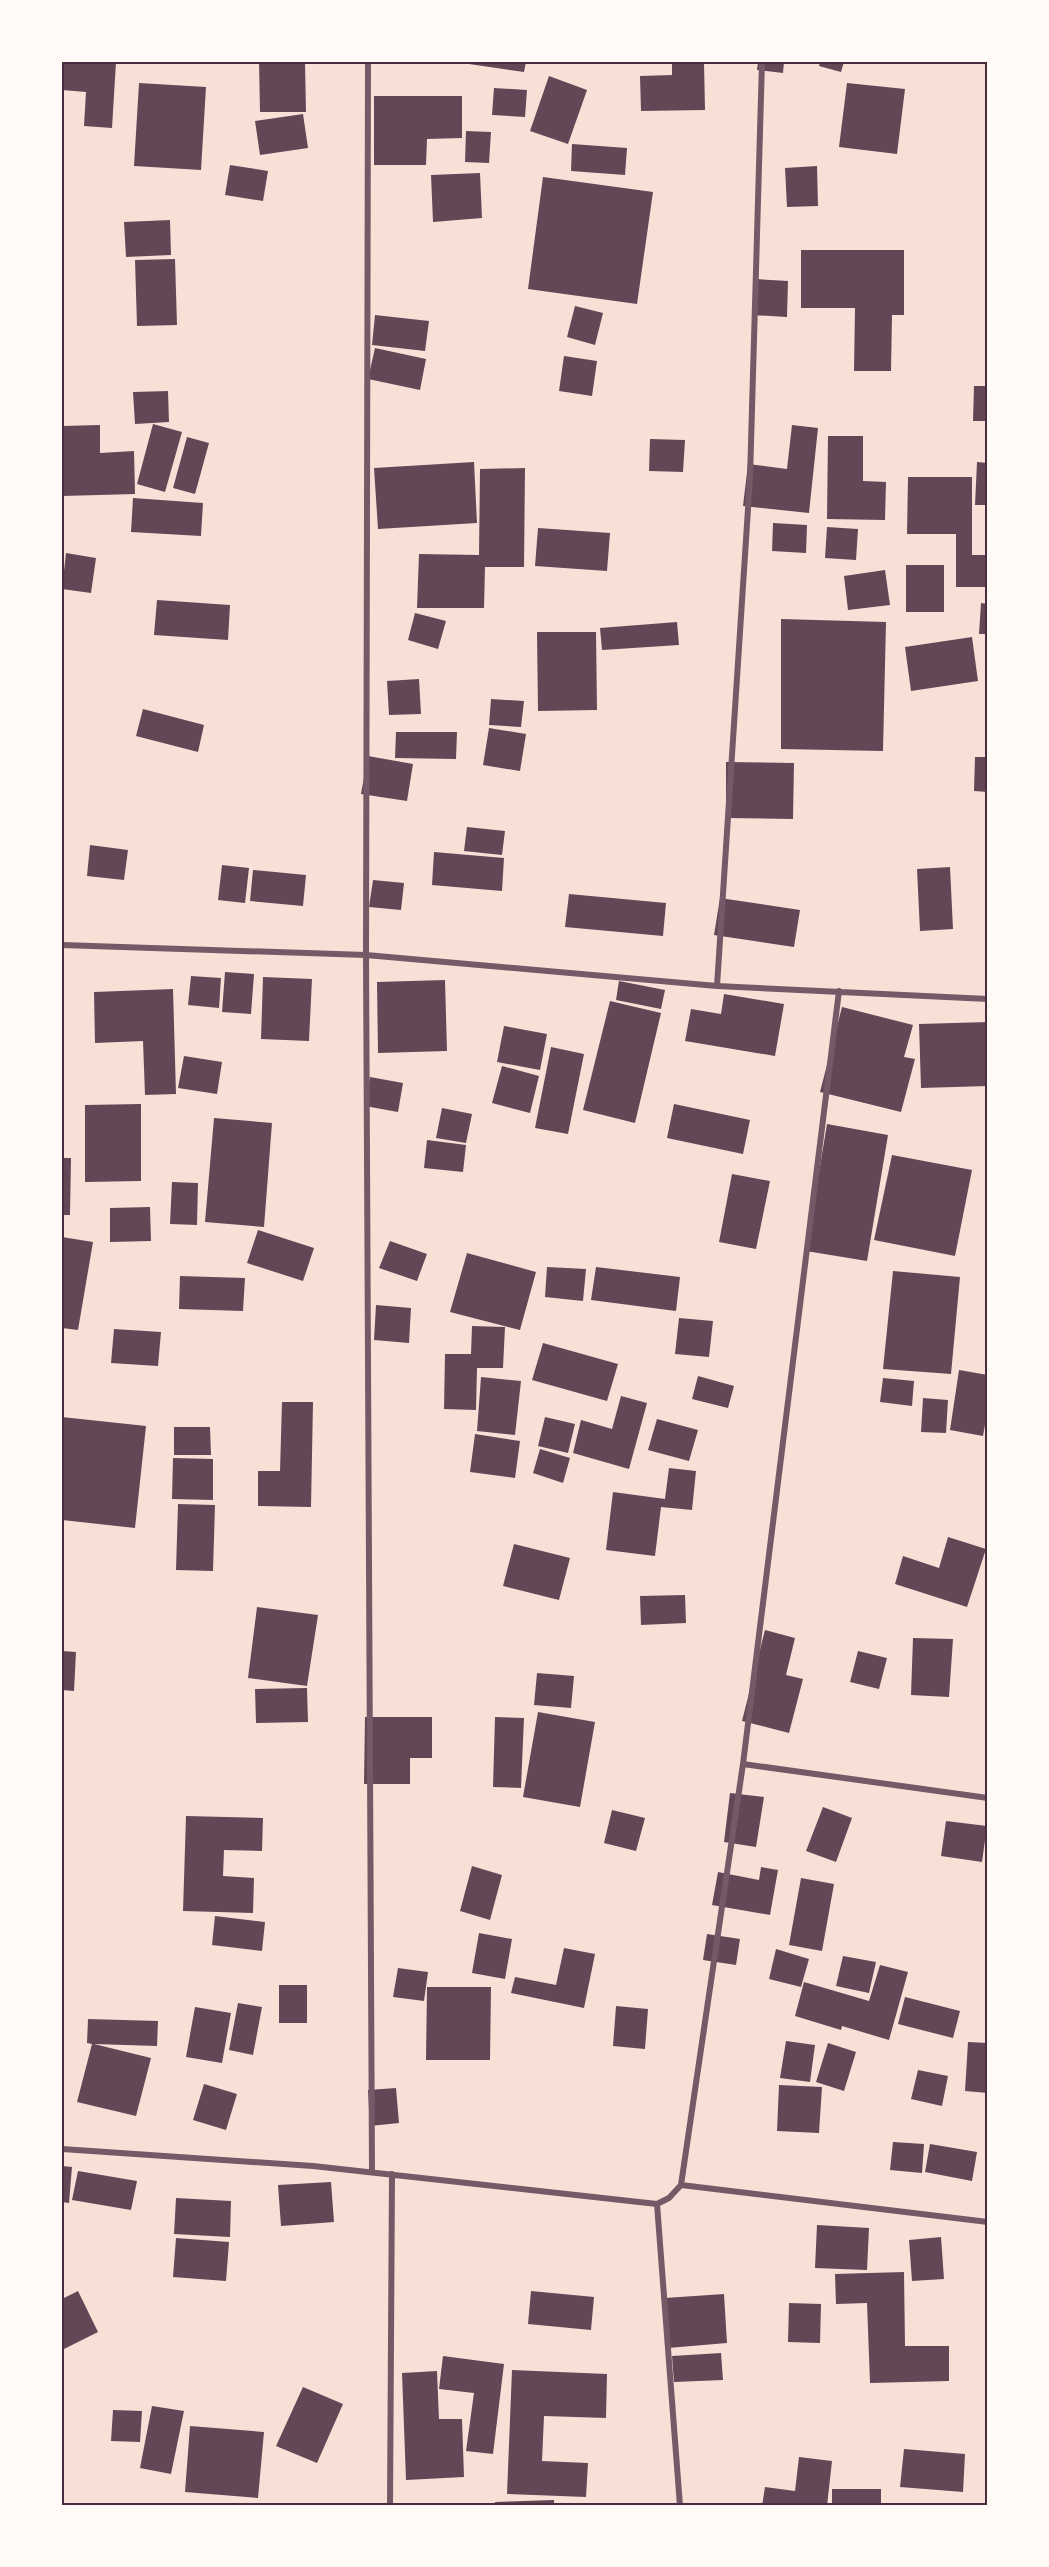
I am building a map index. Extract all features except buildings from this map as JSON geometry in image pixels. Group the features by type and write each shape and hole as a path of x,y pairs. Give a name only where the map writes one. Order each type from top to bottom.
{"street":[{"path":"368,62 366,954 372,2172"},
{"path":"717,986 750,478 762,62"},
{"path":"62,945 366,954 717,986 987,999"},
{"path":"62,2149 372,2172 657,2204 669,2198 681,2185 743,1764 839,992"},
{"path":"743,1764 987,1798"},
{"path":"390,2505 392,2174"},
{"path":"681,2185 987,2222"},
{"path":"657,2204 680,2505"}]}
